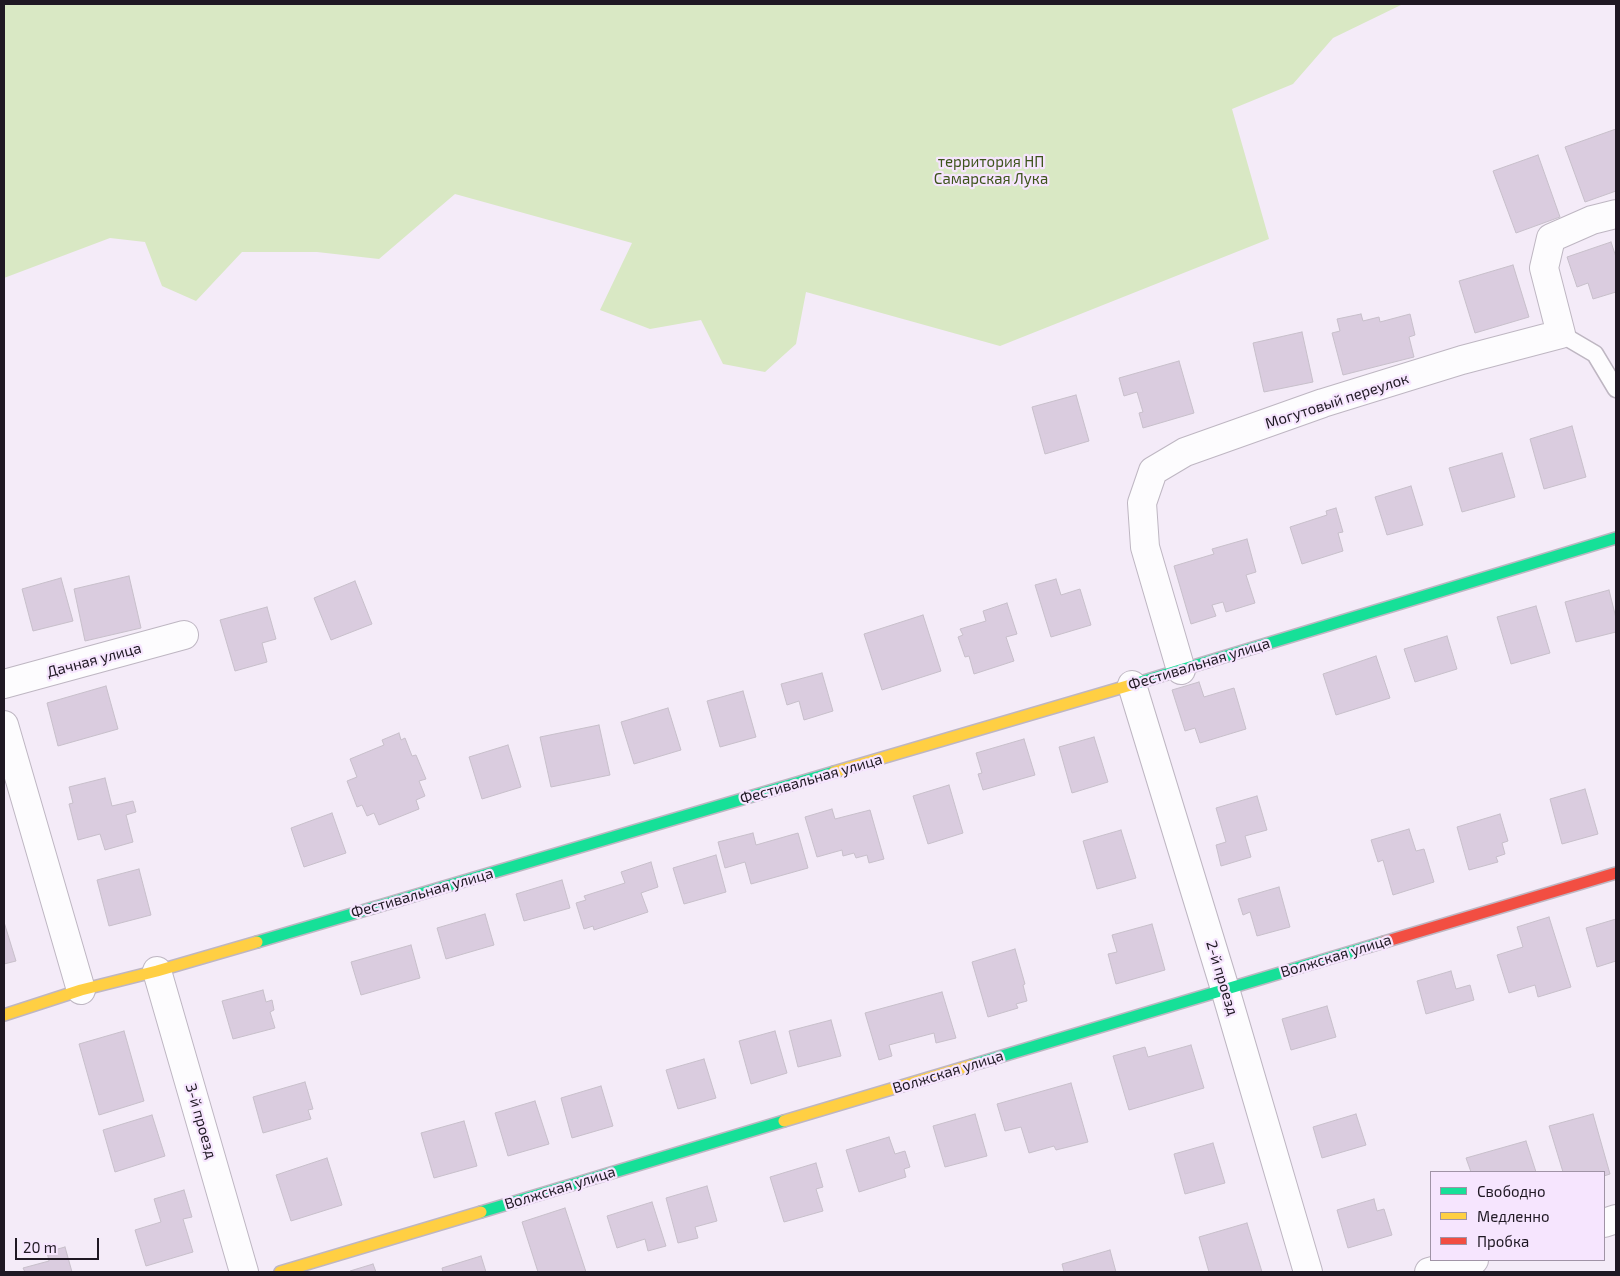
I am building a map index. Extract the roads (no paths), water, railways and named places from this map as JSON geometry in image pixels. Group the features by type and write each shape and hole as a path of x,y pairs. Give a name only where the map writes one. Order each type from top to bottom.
{"street":[{"path":"1561,334 1544,268 1551,238 1592,220 1616,214"},
{"name":"Могутовый переулок","path":"1182,670 1145,547 1142,503 1153,471 1186,452 1323,403 1462,360 1561,334"},
{"name":"Фестивальная улица","path":"4,1015 81,990 157,971 1182,670 1616,538"},
{"name":"Дачная улица","path":"4,684 184,636"},
{"name":"2-й проезд","path":"1132,684 1225,989 1308,1272"},
{"path":"4,725 81,990"},
{"name":"Волжская улица","path":"280,1272 1616,873"},
{"name":"3-й проезд","path":"157,971 244,1272"},
{"path":"1429,1272 1470,1261"}],"lane":[{"path":"1561,334 1595,354 1616,389"}],"park label":[{"name":"территория НП Самарская Лука","path":"991,170"}]}
